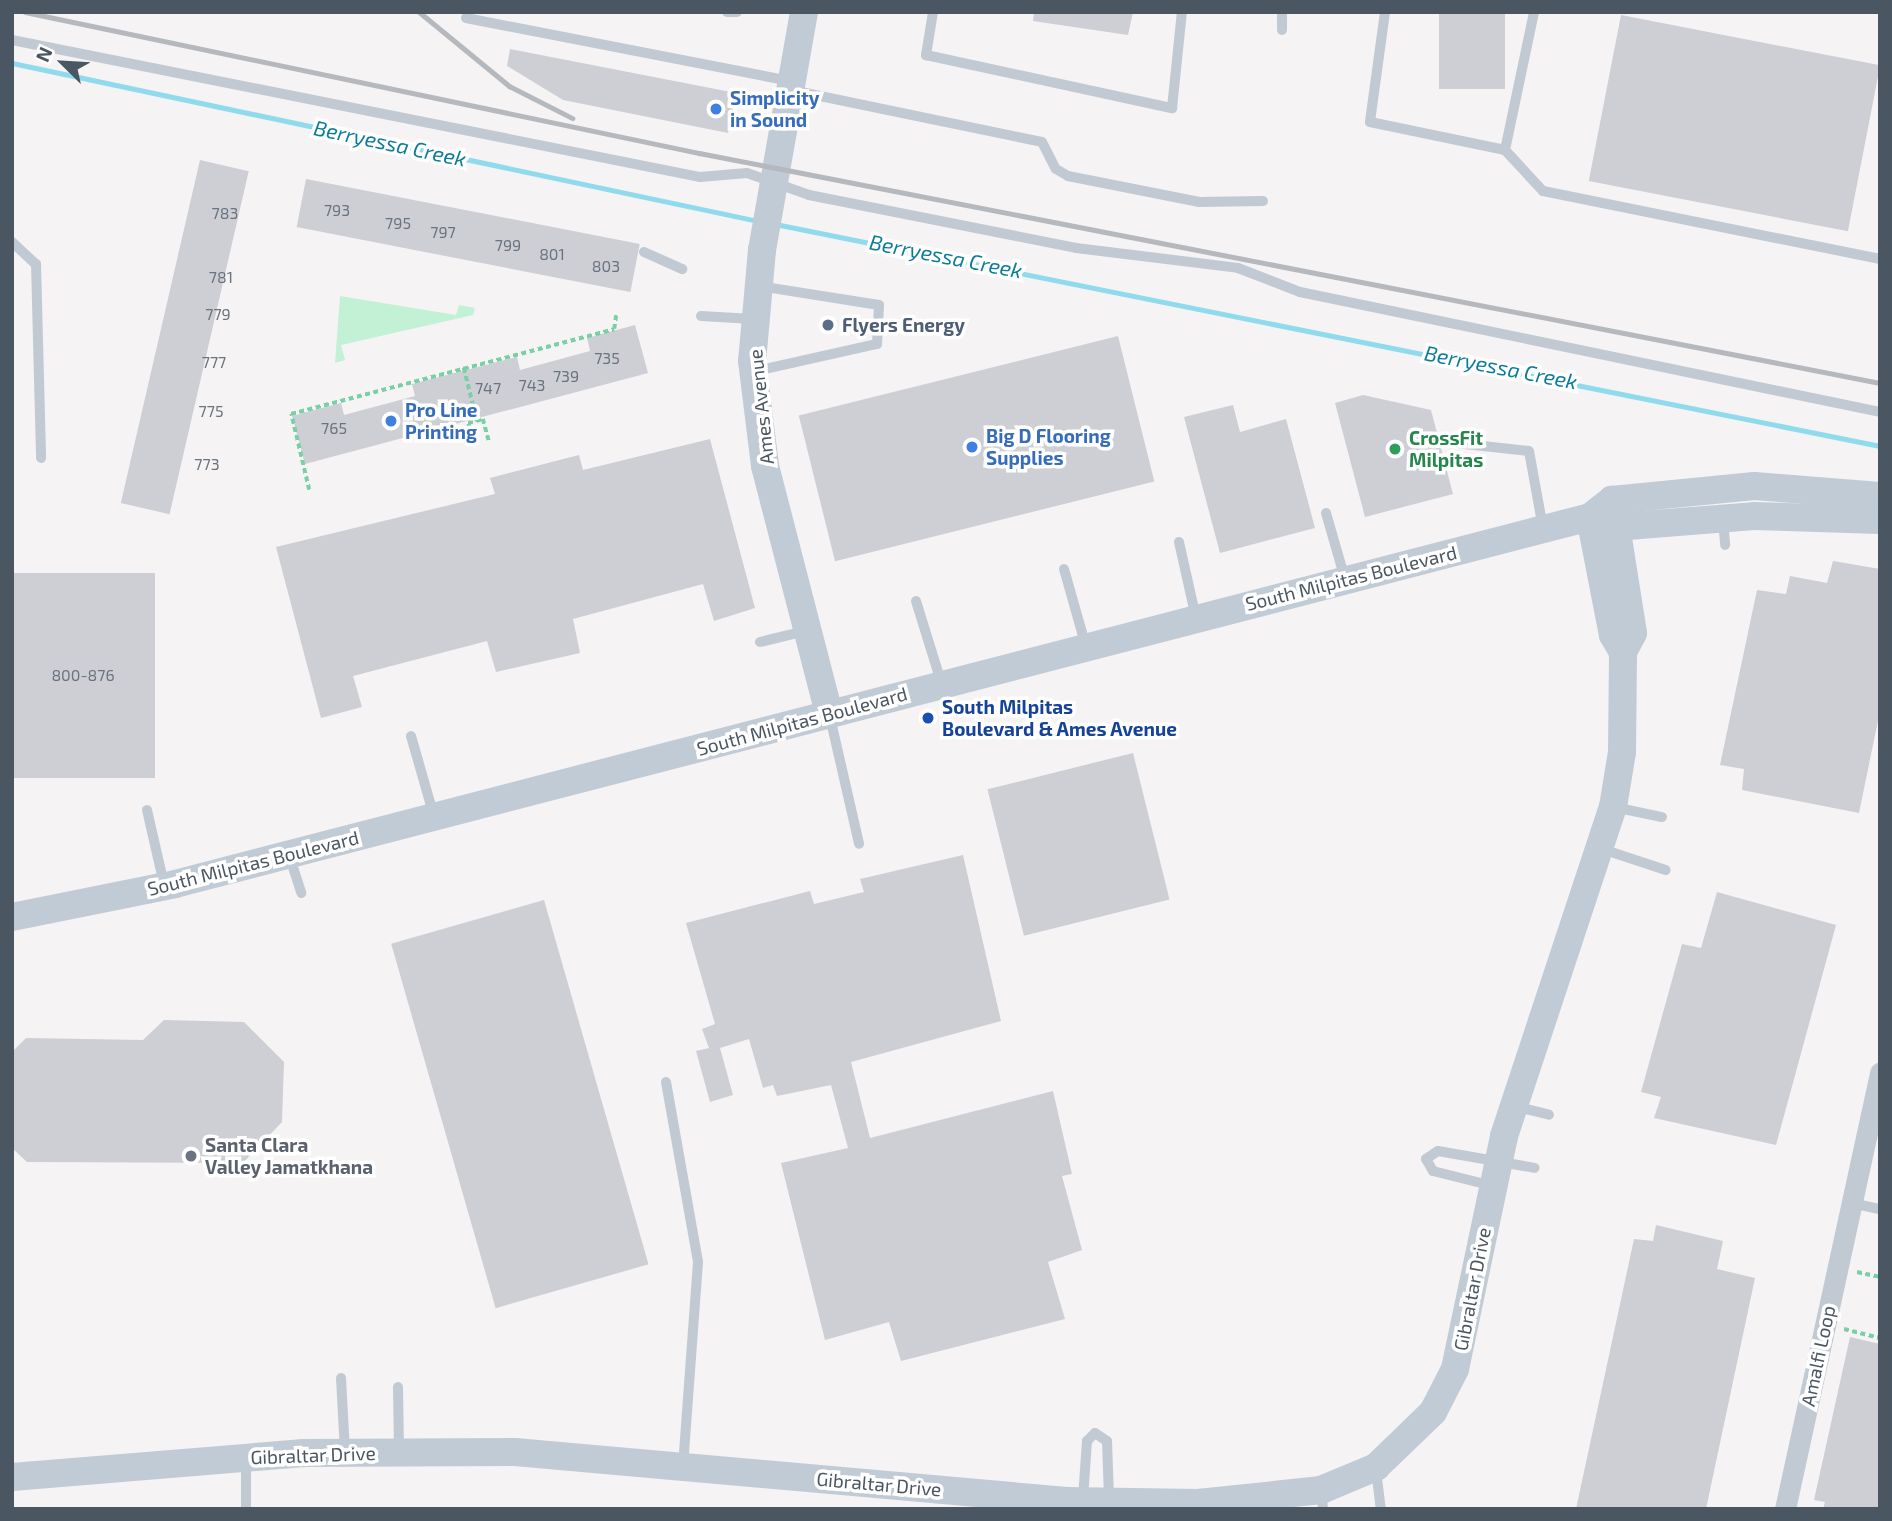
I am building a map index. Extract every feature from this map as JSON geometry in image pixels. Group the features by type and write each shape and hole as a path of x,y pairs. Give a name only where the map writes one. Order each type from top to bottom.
{"street":[{"name":"Ames Avenue","path":"804,12 762,250 753,372 765,466 829,714"},
{"name":"South Milpitas Boulevard","path":"12,917 164,887 1543,528 1754,486 1880,496"},
{"name":"South Milpitas Boulevard","path":"1606,515 1880,520"},
{"name":"Gibraltar Drive","path":"12,1477 246,1457 345,1453 515,1452 1096,1502 1322,1499 1376,1467 1447,1390 1468,1325 1495,1175 1514,1106 1613,807 1622,752 1623,652 1633,633 1606,515"},
{"name":"Amalfi Loop","path":"1785,1509 1880,1072"}],"lane":[{"path":"727,12 737,12"},
{"path":"933,12 926,55 1171,108 1182,12"},
{"path":"1282,12 1282,30"},
{"path":"1385,12 1370,122 1506,150 1543,191 1880,259"},
{"path":"1506,150 1534,12"},
{"path":"466,18 1042,142 1056,169 1068,176 1199,202 1263,201"},
{"path":"12,40 700,177 747,173 773,186 1076,248 1238,268 1300,292 1880,412"},
{"path":"12,242 36,264 41,458"},
{"path":"644,253 682,268"},
{"path":"753,372 877,344 879,304 759,286"},
{"path":"701,316 756,319"},
{"path":"1456,443 1530,451 1543,528"},
{"path":"1326,513 1346,579"},
{"path":"1723,517 1725,545"},
{"path":"1179,542 1196,618"},
{"path":"1064,569 1086,647"},
{"path":"916,601 942,685"},
{"path":"760,642 807,630"},
{"path":"829,714 859,844"},
{"path":"411,736 434,816"},
{"path":"1613,807 1662,817"},
{"path":"146,810 164,887"},
{"path":"1601,848 1665,870"},
{"path":"289,855 300,892"},
{"path":"666,1082 698,1262 683,1467"},
{"path":"1514,1106 1549,1115"},
{"path":"1495,1175 1438,1151 1426,1159 1433,1171 1495,1175 1535,1168"},
{"path":"1851,1203 1880,1209"},
{"path":"341,1378 345,1453"},
{"path":"398,1387 399,1453"},
{"path":"1095,1433 1107,1441 1096,1502 1087,1441 1095,1433"},
{"path":"246,1457 246,1509"},
{"path":"1376,1467 1381,1509"}],"path":[{"path":"309,490 291,414 614,328 615,314"},
{"path":"464,368 477,421"},
{"path":"474,445 468,423 483,419 489,441"},
{"path":"1838,1328 1880,1338"}],"green space":[{"path":"340,296 456,315 459,305 475,308 473,315 341,345 345,360 335,363"}],"building":[{"path":"1034,12 1133,12 1128,35 1033,21"},
{"path":"1439,12 1505,12 1505,89 1439,89"},
{"path":"1621,15 1880,65 1848,231 1589,181"},
{"path":"510,49 736,93 728,133 563,100 507,66"},
{"path":"200,160 249,171 170,514 121,503"},
{"path":"306,179 640,244 630,292 297,227"},
{"path":"635,325 648,373 305,464 292,416 341,403 344,415 415,396 412,384 517,357 520,370 590,351 587,338"},
{"path":"1118,336 1154,482 835,561 799,416"},
{"path":"1363,395 1431,410 1453,494 1365,517 1335,403"},
{"path":"1233,405 1240,432 1286,419 1315,528 1220,553 1184,417"},
{"path":"710,439 755,608 714,621 703,584 573,619 580,653 496,672 487,641 353,676 362,707 321,718 276,547 495,494 490,478 579,455 583,470"},
{"path":"1833,561 1880,569 1880,711 1859,813 1742,790 1744,769 1720,765 1757,590 1786,594 1790,576 1827,583"},
{"path":"12,573 155,573 155,778 12,778"},
{"path":"1133,753 1170,900 1024,936 987,789"},
{"path":"963,855 1001,1021 851,1062 870,1138 1053,1091 1072,1174 1062,1176 1082,1250 1048,1262 1065,1319 901,1361 889,1322 825,1340 781,1163 848,1148 831,1085 777,1096 773,1085 763,1088 749,1039 720,1048 733,1095 710,1102 696,1051 709,1048 702,1029 715,1024 686,923 810,891 814,904 864,892 860,879"},
{"path":"1717,892 1836,925 1776,1145 1654,1118 1661,1097 1641,1092 1682,944 1701,948"},
{"path":"544,900 648,1264 496,1308 391,944"},
{"path":"164,1020 244,1022 284,1062 282,1122 243,1163 27,1162 12,1148 12,1052 26,1038 143,1040"},
{"path":"1656,1225 1723,1241 1717,1269 1755,1278 1706,1509 1576,1509 1634,1239 1653,1241"},
{"path":"1850,1337 1880,1344 1880,1509 1823,1509 1825,1502 1814,1500"}],"waterway":[{"name":"Berryessa Creek","path":"12,63 758,221"},
{"name":"Berryessa Creek","path":"775,224 1880,446"}],"railway":[{"path":"25,12 699,153 1880,383"},
{"path":"419,12 509,86 572,118"}],"place":[{"name":"Simplicity in Sound","path":"716,109"},
{"name":"Flyers Energy","path":"828,325"},
{"name":"Pro Line Printing","path":"391,421"},
{"name":"Big D Flooring Supplies","path":"972,447"},
{"name":"CrossFit Milpitas","path":"1395,449"},
{"name":"South Milpitas Boulevard & Ames Avenue","path":"928,718"},
{"name":"Santa Clara Valley Jamatkhana","path":"191,1156"}]}
